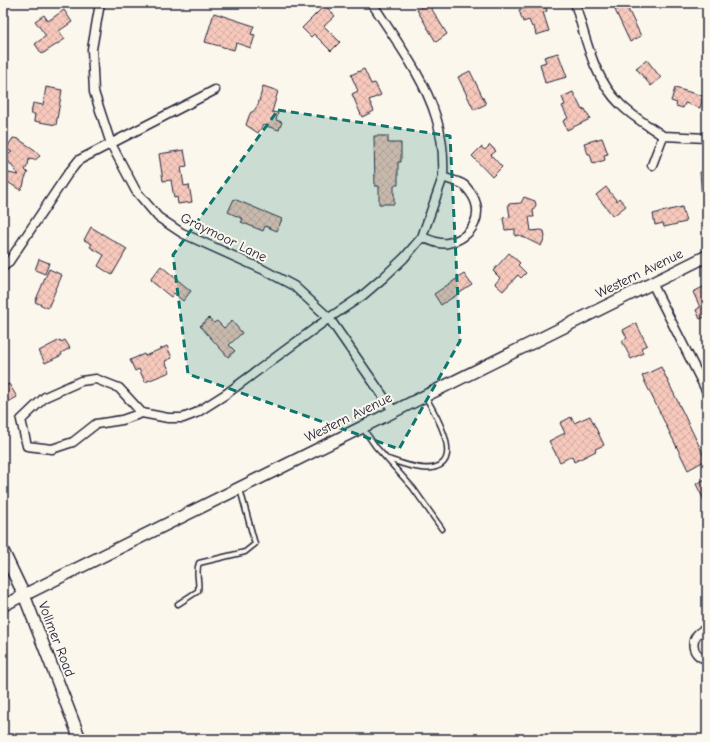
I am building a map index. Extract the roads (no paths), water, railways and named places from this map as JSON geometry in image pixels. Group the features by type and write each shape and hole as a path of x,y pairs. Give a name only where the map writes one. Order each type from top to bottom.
{"main road":[{"name":"Western Avenue","path":"24,595 707,256"},
{"name":"Vollmer Road","path":"3,551 24,595 80,739"}],"street":[{"name":"Graymoor Lane","path":"100,3 92,49 94,92 111,144 136,191 158,217 182,233 262,269 294,286 329,318 394,412"},
{"path":"142,413 119,388 96,380 81,381 45,398 21,420 27,446 52,449 73,442 96,424 122,420 142,413 168,418 183,418 196,413 226,394 329,318 362,296 404,258 422,237 443,177 444,162 436,117 425,91 412,67 372,3"},
{"path":"575,3 594,65 604,85 613,97 630,114 663,136 707,138"},
{"path":"3,267 8,263 67,175 79,160 215,90"},
{"path":"652,165 663,136"},
{"path":"422,237 434,242 447,243 458,240 473,228 478,213 474,197 464,185 443,177"},
{"path":"652,283 707,391"},
{"name":"Western Avenue","path":"3,606 24,595"},
{"path":"707,629 698,633 694,642 696,652 700,656 707,659"}],"lane":[{"path":"388,459 404,464 431,468 437,467 445,462 448,456 446,444 435,412 425,396"},
{"path":"362,427 376,447 414,488 442,529"},
{"path":"178,604 198,591 199,586 197,568 199,563 244,552 256,544 240,488"}]}
